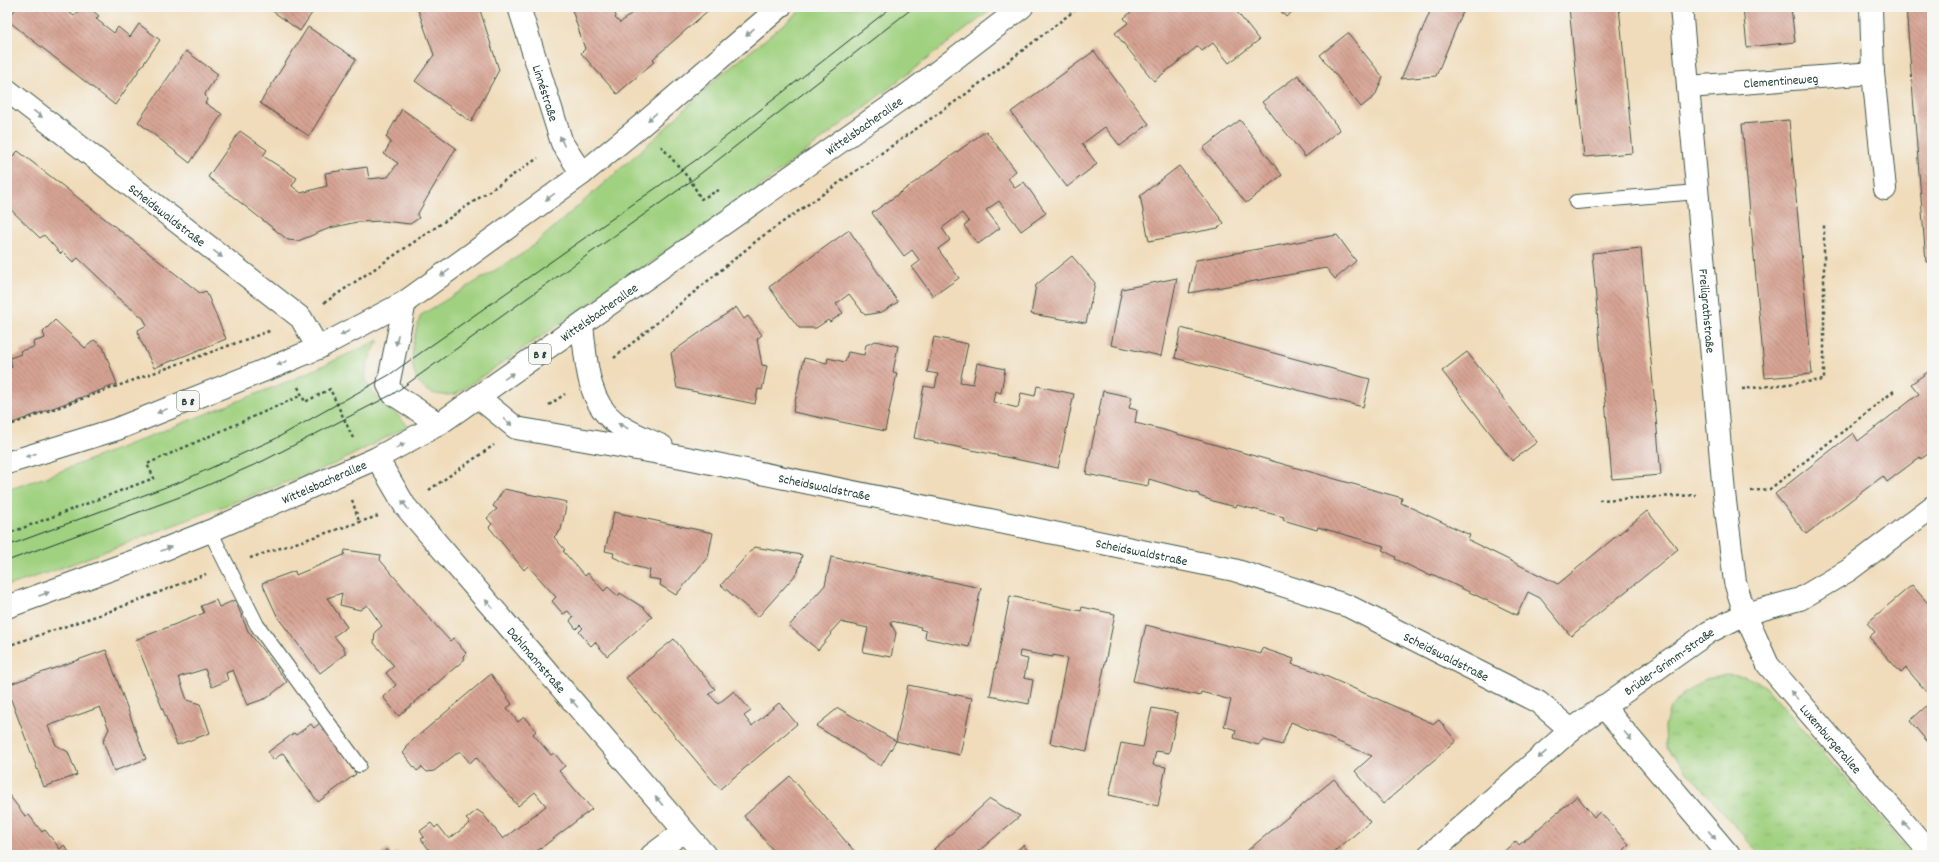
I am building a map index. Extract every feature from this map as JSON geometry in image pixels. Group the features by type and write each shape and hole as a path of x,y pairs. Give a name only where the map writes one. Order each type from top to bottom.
{"street":[{"name":"Linnéstraße","path":"519,7 562,143 582,174"},
{"name":"B 8","path":"7,463 117,429 318,348 405,302 582,174 780,7"},
{"name":"Wittelsbacherallee","path":"7,607 131,563 210,532 377,458 439,424 582,325 915,89 1022,7"},
{"name":"Freiligrathstraße","path":"1681,7 1724,493 1735,582 1745,614"},
{"path":"1871,7 1873,73 1885,190"},
{"name":"Clementineweg","path":"1688,87 1873,73"},
{"name":"Scheidswaldstraße","path":"7,90 301,318 318,348"},
{"path":"405,302 388,385 393,394 439,424"},
{"name":"Scheidswaldstraße","path":"582,325 589,377 598,403 614,422 682,457"},
{"name":"Scheidswaldstraße","path":"478,397 516,428 682,457 1234,570 1348,606 1538,702 1571,730"},
{"name":"Dahlmannstraße","path":"377,458 405,506 705,855"},
{"name":"Brüder-Grimm-Straße","path":"1429,855 1571,730 1709,632 1745,614 1800,599 1849,570 1932,507"},
{"name":"Luxemburgerallee","path":"1745,614 1768,665 1932,855"},
{"path":"1603,706 1729,855"},
{"path":"652,855 684,831"}],"lane":[{"path":"1576,202 1698,192"},
{"path":"210,532 256,625 359,765"}],"path":[{"path":"617,356 760,238 966,94 1080,7"},
{"path":"660,144 694,188"},
{"path":"7,426 301,318 539,158"},
{"path":"1715,392 1824,380 1824,223"},
{"path":"296,384 305,402 330,389 348,429"},
{"path":"1599,500 1770,490 1894,391"},
{"path":"546,407 565,394"},
{"path":"7,534 154,478 147,464 302,395"},
{"path":"424,493 494,445"},
{"path":"7,646 108,612 228,566 381,515"}],"green space":[{"path":"805,7 995,7 736,205 456,394 439,395 426,390 418,382 412,357 421,315 527,251 655,138 714,81"},
{"path":"379,340 370,357 366,371 366,381 371,390 408,426 337,463 56,570 7,586 7,490 46,477 294,379"},
{"path":"1726,675 1744,676 1764,685 1913,855 1760,855 1666,747 1665,727 1669,710 1683,694 1706,679"}],"building":[{"path":"17,7 75,7 70,13 74,16 82,7 88,7 99,16 96,19 114,33 118,27 130,37 139,24 160,40 115,105 7,20"},
{"path":"267,7 319,7 316,12 314,10 300,31"},
{"path":"417,7 479,7 499,70 471,122 415,81 434,55"},
{"path":"571,7 613,7 616,16 615,18 620,23 639,7 712,7 653,59 655,61 617,94 581,53 585,49"},
{"path":"1137,7 1143,7 1145,9 1148,7 1233,7 1259,40 1229,63 1213,43 1202,51 1198,46 1154,81 1115,33 1128,23 1124,18"},
{"path":"1277,7 1298,7 1286,17"},
{"path":"1432,7 1465,7 1436,76 1401,79"},
{"path":"1569,7 1619,7 1633,153 1584,157"},
{"path":"1743,7 1791,7 1795,42 1747,47"},
{"path":"1906,7 1932,7 1932,262 1926,262"},
{"path":"308,27 356,59 309,136 260,103"},
{"path":"1348,33 1383,77 1375,96 1361,107 1320,55"},
{"path":"186,51 218,74 205,94 207,100 205,103 222,114 190,163 138,122"},
{"path":"1094,51 1149,124 1120,146 1105,127 1082,144 1097,164 1067,187 1011,112"},
{"path":"1298,75 1340,130 1305,157 1262,102"},
{"path":"402,109 456,148 417,215 419,218 410,224 383,221 357,222 330,228 298,241 288,240 208,177 240,131 267,150 263,156 297,178 292,186 301,193 327,186 325,173 367,167 369,179 388,177 398,163 384,154 391,142 386,137"},
{"path":"1240,120 1282,175 1246,203 1203,148"},
{"path":"1789,120 1812,374 1765,378 1742,124"},
{"path":"986,131 1016,171 1008,178 1015,188 1024,182 1046,213 1021,231 999,201 986,210 1000,228 978,244 964,226 969,222 962,213 942,228 950,240 938,249 959,278 933,296 912,267 920,261 912,250 904,256 872,213"},
{"path":"18,151 200,293 206,291 226,339 154,368 139,337 138,330 147,325 143,318 114,295 115,293 78,258 73,262 63,252 61,254 44,235 40,238 7,206 7,162"},
{"path":"1179,166 1224,223 1218,228 1149,241 1140,196"},
{"path":"849,230 898,302 882,312 865,315 849,294 836,304 843,313 830,322 828,320 816,328 799,328 769,287"},
{"path":"1337,235 1356,261 1335,279 1326,268 1189,293 1196,260"},
{"path":"1641,248 1661,475 1612,479 1592,253"},
{"path":"1072,256 1095,283 1086,323 1031,314 1036,285"},
{"path":"1177,278 1161,356 1111,345 1122,289"},
{"path":"736,307 744,319 748,316 762,335 757,339 762,365 767,366 762,390 758,389 755,404 677,388 671,353"},
{"path":"55,320 85,348 94,340 103,347 117,384 7,425 7,369 12,367 10,358 21,354 20,351 34,347 33,342 45,338 43,332"},
{"path":"1181,328 1370,379 1363,407 1175,358"},
{"path":"934,337 968,344 960,382 973,384 977,363 1005,369 1001,393 995,391 993,402 1018,408 1021,393 1035,396 1037,386 1074,394 1058,468 914,438 924,386 935,388 938,374 927,372"},
{"path":"876,341 898,346 893,372 897,373 885,431 793,412 804,358 827,363 828,358 845,362 848,352 864,355 866,345"},
{"path":"1467,352 1537,442 1512,461 1442,371"},
{"path":"1932,369 1932,451 1921,459 1920,457 1887,482 1883,476 1806,534 1775,494 1853,433 1858,441 1919,394 1911,384"},
{"path":"1103,391 1132,397 1129,408 1137,410 1135,423 1402,498 1401,503 1470,535 1468,540 1558,584 1647,511 1678,549 1571,636 1540,598 1528,592 1517,615 1432,574 1431,576 1395,559 1396,557 1382,550 1384,546 1318,527 1317,530 1283,520 1284,517 1237,505 1236,507 1216,502 1199,496 1199,494 1149,479 1148,486 1086,474"},
{"path":"504,489 567,502 561,530 554,537 565,550 563,551 585,576 588,573 604,591 608,587 618,596 620,593 644,608 652,617 607,656 595,642 591,646 579,632 583,628 580,625 576,629 570,621 573,617 568,611 563,614 552,601 556,597 528,566 524,570 489,527 492,524 487,518 497,509 493,506"},
{"path":"614,512 713,533 708,557 676,595 660,585 661,580 648,578 650,570 633,566 613,557 614,553 605,551"},
{"path":"754,547 802,555 798,572 758,617 721,585"},
{"path":"345,550 381,555 380,560 438,628 450,641 453,638 466,653 463,656 465,659 399,716 383,697 396,685 386,673 394,666 374,643 375,632 382,626 367,605 360,610 340,605 342,593 327,598 347,627 334,636 345,650 345,654 320,673 278,618 262,583 295,571 296,575 344,555"},
{"path":"831,557 981,588 969,647 925,638 926,631 920,629 921,627 891,621 896,633 891,657 863,652 868,628 840,622 818,650 789,626 825,585"},
{"path":"1912,585 1932,608 1932,698 1906,668 1901,673 1869,637 1875,632 1867,623"},
{"path":"1010,596 1081,611 1082,607 1115,614 1087,751 1050,743 1067,658 1020,651 1019,657 1028,659 1024,678 1033,680 1029,704 990,696"},
{"path":"216,600 219,607 235,600 248,631 287,682 267,698 247,705 233,670 226,673 228,680 212,687 205,669 179,677 187,700 200,704 210,733 177,745 135,640 204,613 201,606"},
{"path":"1146,625 1261,654 1262,648 1294,659 1292,664 1312,670 1434,724 1439,720 1456,741 1383,804 1355,771 1372,756 1291,722 1282,745 1264,740 1258,745 1234,738 1236,730 1224,726 1231,700 1201,692 1200,696 1133,681"},
{"path":"674,639 715,689 709,694 718,704 734,691 751,711 744,716 752,726 779,703 797,724 720,789 626,678"},
{"path":"106,650 146,759 114,771 103,741 109,729 100,707 48,726 56,745 68,752 77,775 44,787 7,689 7,685"},
{"path":"491,674 512,704 507,708 518,722 524,717 536,731 533,734 551,755 554,753 565,766 559,771 592,809 532,855 433,855 421,839 424,837 420,831 431,823 435,828 438,825 449,839 470,823 466,819 477,810 483,814 503,839 546,806 535,792 518,806 476,757 470,763 460,751 434,771 427,772 422,767 417,771 403,753 407,748 406,746"},
{"path":"908,685 972,698 960,755 896,741"},
{"path":"1932,701 1932,747 1910,721"},
{"path":"838,708 896,741 881,766 816,726"},
{"path":"1152,708 1178,713 1169,753 1156,751 1153,765 1166,767 1158,806 1109,795 1121,743 1143,747"},
{"path":"320,723 356,774 318,802 283,753 273,760 268,752 294,733 296,735 311,724 314,728"},
{"path":"790,776 858,855 777,855 744,816"},
{"path":"1334,779 1370,822 1330,855 1242,855"},
{"path":"9,795 25,816 29,815 42,832 45,830 60,849 64,845 71,855 7,855 7,797"},
{"path":"1577,796 1594,817 1600,812 1629,845 1624,850 1628,855 1582,855 1579,851 1574,855 1506,855 1503,852 1516,841 1519,845"},
{"path":"990,799 1020,816 974,855 939,855 934,849"},
{"path":"1023,845 1032,855 1012,855"},
{"path":"387,849 392,855 380,855"}],"tram line":[{"path":"7,546 182,481 275,439 389,375 696,160 892,7"},
{"path":"7,561 185,495 263,461 393,394 691,181 914,7"}]}
